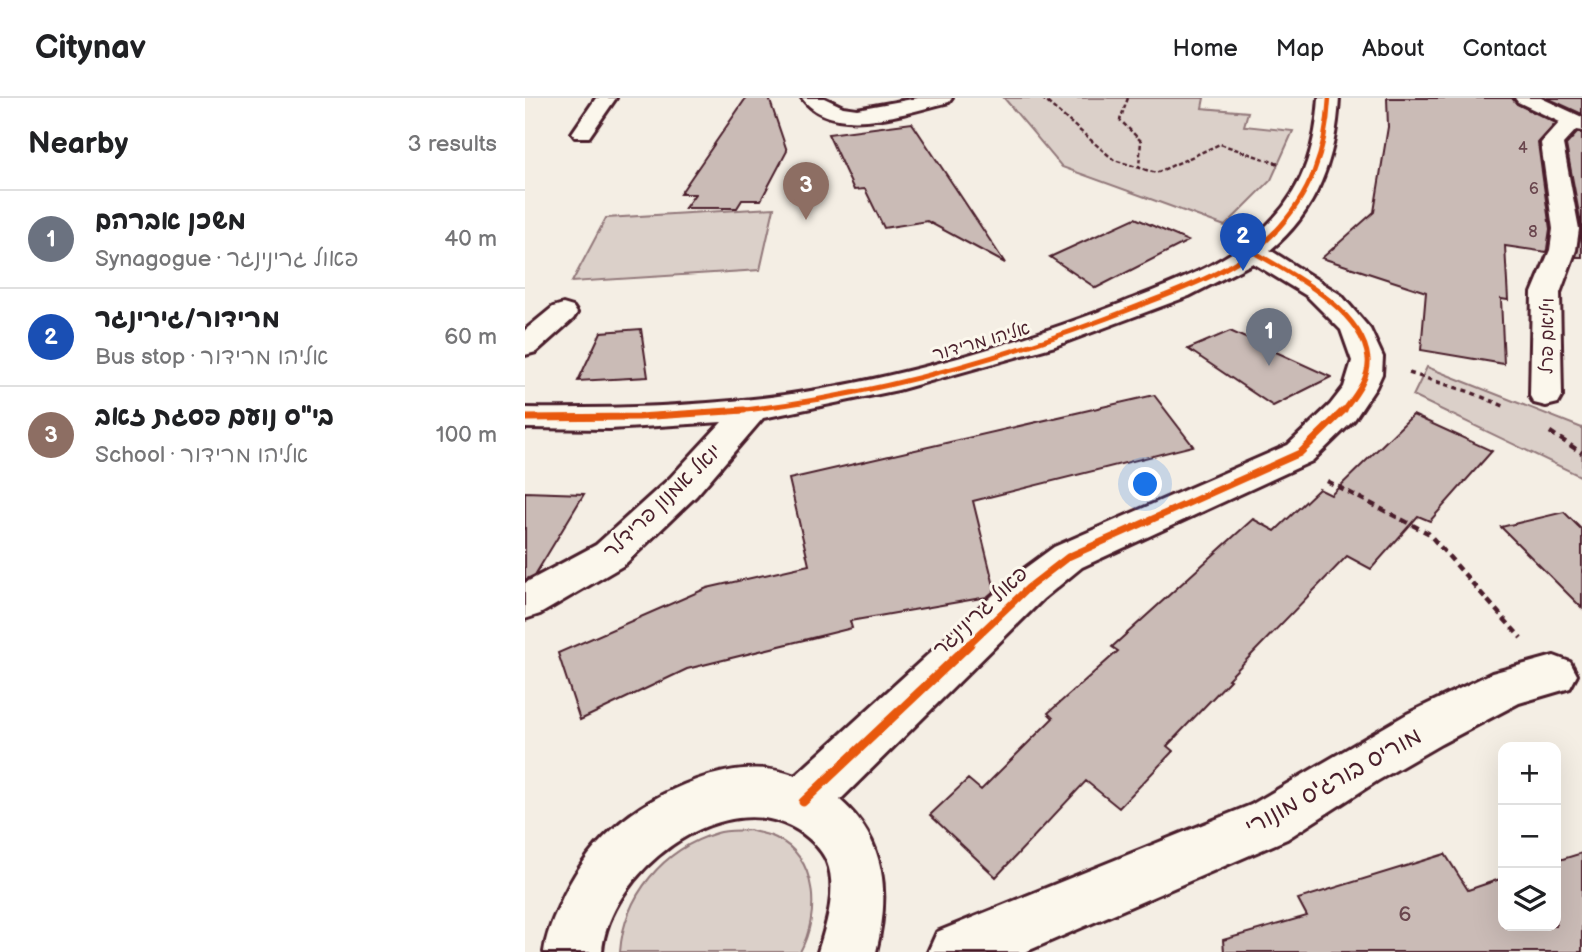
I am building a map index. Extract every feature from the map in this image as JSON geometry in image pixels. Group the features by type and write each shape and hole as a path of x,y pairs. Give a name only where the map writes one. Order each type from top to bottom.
{"street":[{"path":"582,133 606,98"},
{"path":"812,98 830,111 858,114 942,98"},
{"name":"אליהו מרידור","path":"525,418 636,416 753,408 878,387 1008,352 1118,315 1190,286 1252,251 1283,225 1316,176 1326,145 1329,98"},
{"path":"1525,98 1577,122"},
{"name":"ויליאם פרל","path":"1546,396 1546,293 1563,250 1566,229 1552,143 1577,122"},
{"path":"1252,251 1326,297 1345,312 1361,339 1368,360"},
{"path":"525,346 563,313"},
{"name":"פאול גרינינגר","path":"803,802 1028,588 1068,557 1300,453 1330,428 1363,380 1368,360"},
{"name":"יואל אמנון פרידלר","path":"525,603 610,555 683,487 753,408"},
{"name":"מוריס בורג'ס מונורי","path":"957,952 1269,822 1424,729 1508,687 1554,675"},
{"path":"573,952 574,937 595,887 630,845 671,814 719,795 764,791 803,802 834,826 854,862 857,912 847,952"}],"path":[{"path":"1042,98 1115,160 1156,173 1220,144 1316,176"},
{"path":"1128,98 1120,121 1141,141 1139,167"},
{"path":"1368,360 1470,392 1513,410"},
{"path":"1548,431 1582,453"},
{"path":"1286,460 1428,533 1554,675"}],"shaded area":[{"path":"1004,98 1204,98 1202,108 1248,112 1244,126 1293,131 1271,180 1225,226 1062,167"},
{"path":"774,208 760,270 572,282 606,218"},
{"path":"1427,367 1582,428 1582,477 1413,396"},
{"path":"750,830 773,837 790,847 807,873 811,889 811,921 800,952 620,952 629,912 638,894 664,863 697,840 721,832"}],"building":[{"path":"746,98 769,98 787,151 761,200 742,200 737,208 685,208 695,194 680,194"},
{"path":"1387,98 1512,98 1517,104 1556,123 1538,143 1550,229 1546,252 1505,246 1508,300 1501,299 1504,364 1421,350 1426,292 1322,258 1374,212 1388,127"},
{"path":"1547,98 1582,98 1582,114"},
{"path":"912,123 1005,263 927,221 884,228 865,189 854,190 828,134"},
{"path":"1577,133 1582,133 1582,229 1566,145"},
{"path":"1135,218 1188,241 1096,288 1050,257"},
{"path":"1582,229 1582,257 1576,257"},
{"path":"641,329 648,377 578,381 601,332"},
{"path":"1230,331 1331,377 1273,406 1188,349"},
{"path":"1154,395 1193,446 973,501 995,590 987,597 850,621 852,628 687,669 580,720 558,653 707,588 809,565 789,479"},
{"path":"1413,415 1492,451 1430,521 1418,516 1371,569 1347,556 1167,746 1173,751 1119,808 1086,781 996,877 930,815 968,779 981,790 1053,718 1048,713 1118,651 1112,647 1253,519 1275,531 1319,489 1331,495"},
{"path":"525,492 584,494 535,575 525,580"},
{"path":"1564,512 1582,530 1582,608 1501,527"},
{"path":"1582,853 1582,952 1224,952 1223,940 1307,916 1298,899 1445,854 1468,890 1498,880 1498,931 1561,931 1561,859"}],"cycle path":[{"path":"525,418 668,416 802,402 898,381 995,355 1069,332 1160,298 1236,262 1270,238 1283,224 1304,195 1318,165 1326,134 1329,98"},
{"path":"803,802 1028,588 1068,557 1300,453 1352,400 1366,374 1368,361 1355,329 1345,314 1317,290 1252,251"}],"place":[{"name":"בי\"ס נועם פסגת זאב","path":"806,220"},
{"name":"מרידור/גירינגר","path":"1243,271"},
{"name":"משכן אברהם","path":"1269,366"}]}
